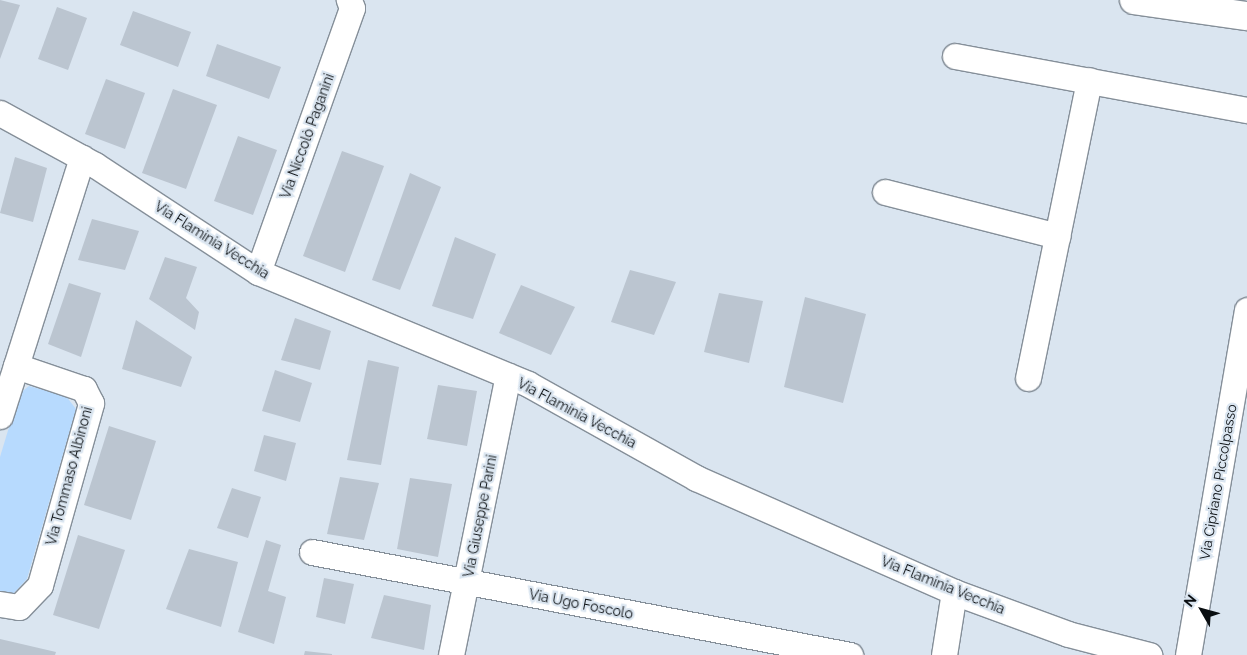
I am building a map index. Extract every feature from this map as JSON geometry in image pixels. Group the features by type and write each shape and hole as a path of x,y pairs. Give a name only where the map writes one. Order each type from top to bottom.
{"highway":[{"path":"1134,0 1247,16"}],"street":[{"name":"Via Niccolò Paganini","path":"258,272 352,8 349,0"},
{"path":"955,56 1247,110"},
{"path":"1028,378 1089,80"},
{"name":"Via Flaminia Vecchia","path":"0,113 82,158 258,272 508,376 696,478 954,592 1068,634 1149,655"},
{"path":"0,416 82,158"},
{"path":"885,192 1057,236"},
{"name":"Via Cipriano Piccolpasso","path":"1188,655 1247,310"},
{"name":"Via Tommaso Albinoni","path":"0,604 19,607 40,585 91,403 84,389 16,366"},
{"name":"Via Giuseppe Parini","path":"451,655 508,376"},
{"name":"Via Ugo Foscolo","path":"312,552 466,582 775,648 850,655"},
{"path":"944,655 954,592"}],"shaded area":[{"path":"29,386 66,396 76,409 27,579 13,594 0,591 0,457 19,394"}],"building":[{"path":"0,0 20,5 0,59"},
{"path":"57,7 87,18 68,70 38,59"},
{"path":"133,11 191,32 178,67 120,45"},
{"path":"217,44 281,67 269,99 206,76"},
{"path":"106,79 145,93 125,149 85,134"},
{"path":"173,89 217,105 186,189 142,173"},
{"path":"238,136 277,150 253,215 214,201"},
{"path":"342,151 384,166 345,272 303,256"},
{"path":"15,157 47,168 33,222 0,213"},
{"path":"410,173 441,187 400,290 372,280"},
{"path":"92,219 139,231 125,270 78,260"},
{"path":"455,237 496,254 473,319 432,306"},
{"path":"165,257 197,267 186,298 199,312 195,330 149,299"},
{"path":"630,270 676,282 654,335 611,322"},
{"path":"69,283 101,293 81,357 48,344"},
{"path":"521,285 575,307 551,355 499,333"},
{"path":"719,293 763,301 749,363 704,352"},
{"path":"805,297 866,314 843,403 784,387"},
{"path":"295,318 331,331 320,370 281,360"},
{"path":"136,320 192,357 181,387 122,369"},
{"path":"368,360 399,367 381,465 347,460"},
{"path":"275,370 312,383 300,422 262,411"},
{"path":"438,385 477,391 467,446 427,439"},
{"path":"109,426 156,441 131,520 84,505"},
{"path":"264,435 296,443 286,481 254,471"},
{"path":"340,477 379,483 364,540 327,534"},
{"path":"410,478 452,484 438,557 397,549"},
{"path":"232,488 261,497 248,538 217,528"},
{"path":"78,535 125,550 99,629 53,615"},
{"path":"266,540 281,545 268,591 286,597 274,644 238,632"},
{"path":"189,549 238,562 221,627 166,609"},
{"path":"324,578 354,584 345,624 316,617"},
{"path":"384,595 431,605 424,650 371,638"},
{"path":"0,639 56,652 55,655 0,655"},
{"path":"305,651 332,654 332,655 304,655"}]}
